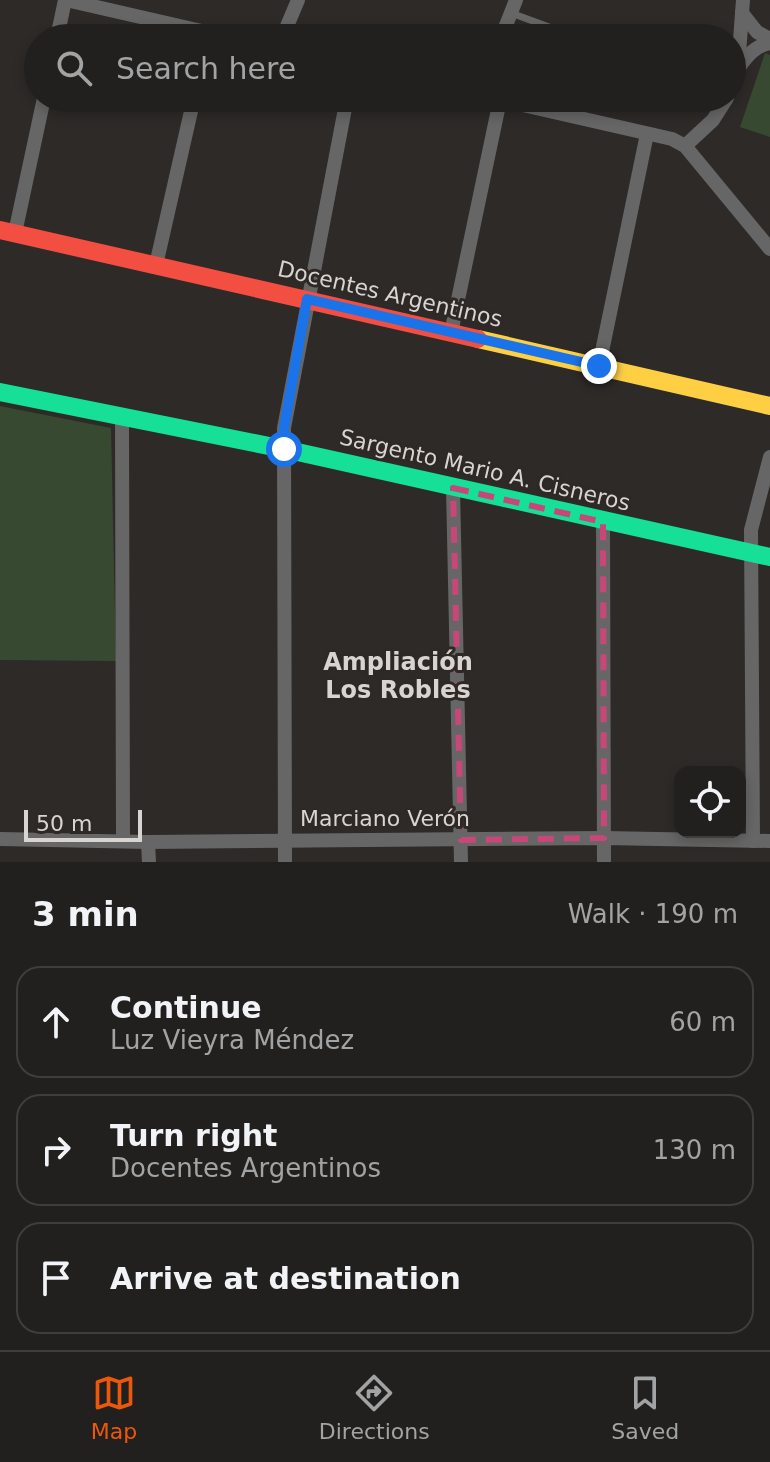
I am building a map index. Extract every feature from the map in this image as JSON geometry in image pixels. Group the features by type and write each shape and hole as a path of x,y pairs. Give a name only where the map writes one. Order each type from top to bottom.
{"street":[{"path":"60,24 66,0 86,2 167,24"},
{"path":"288,24 298,0"},
{"path":"742,7 757,32 770,41"},
{"path":"746,57 770,41"},
{"path":"8,231 40,112"},
{"path":"156,265 191,112"},
{"path":"285,862 284,428 344,112"},
{"path":"451,333 494,112"},
{"path":"552,112 672,139 685,146 770,249"},
{"path":"685,146 718,112"},
{"path":"599,366 647,134"},
{"name":"Docentes Argentinos","path":"8,231 770,406"},
{"name":"Sargento Mario A. Cisneros","path":"0,392 284,449 770,557"},
{"path":"122,417 123,841"},
{"path":"753,841 751,530 770,457"},
{"path":"453,488 461,862"},
{"path":"603,522 604,862"},
{"name":"Marciano Verón","path":"0,839 148,842 604,838 770,841"},
{"path":"148,842 149,862"}],"lane":[{"path":"513,6 548,24"}],"highlighted area":[{"path":"453,488 603,522 604,838 461,840"}],"green space":[{"path":"765,53 770,55 770,137 740,127"},
{"path":"0,406 111,428 116,661 0,660"}],"traffic: fast":[{"path":"0,392 284,449 770,557"}],"traffic: slow":[{"path":"478,339 770,406"}],"traffic: jam":[{"path":"0,230 478,339"}],"district":[{"name":"Ampliación Los Robles","path":"398,676"}],"route":[{"path":"284,449 284,428 307,299 599,366"}]}
